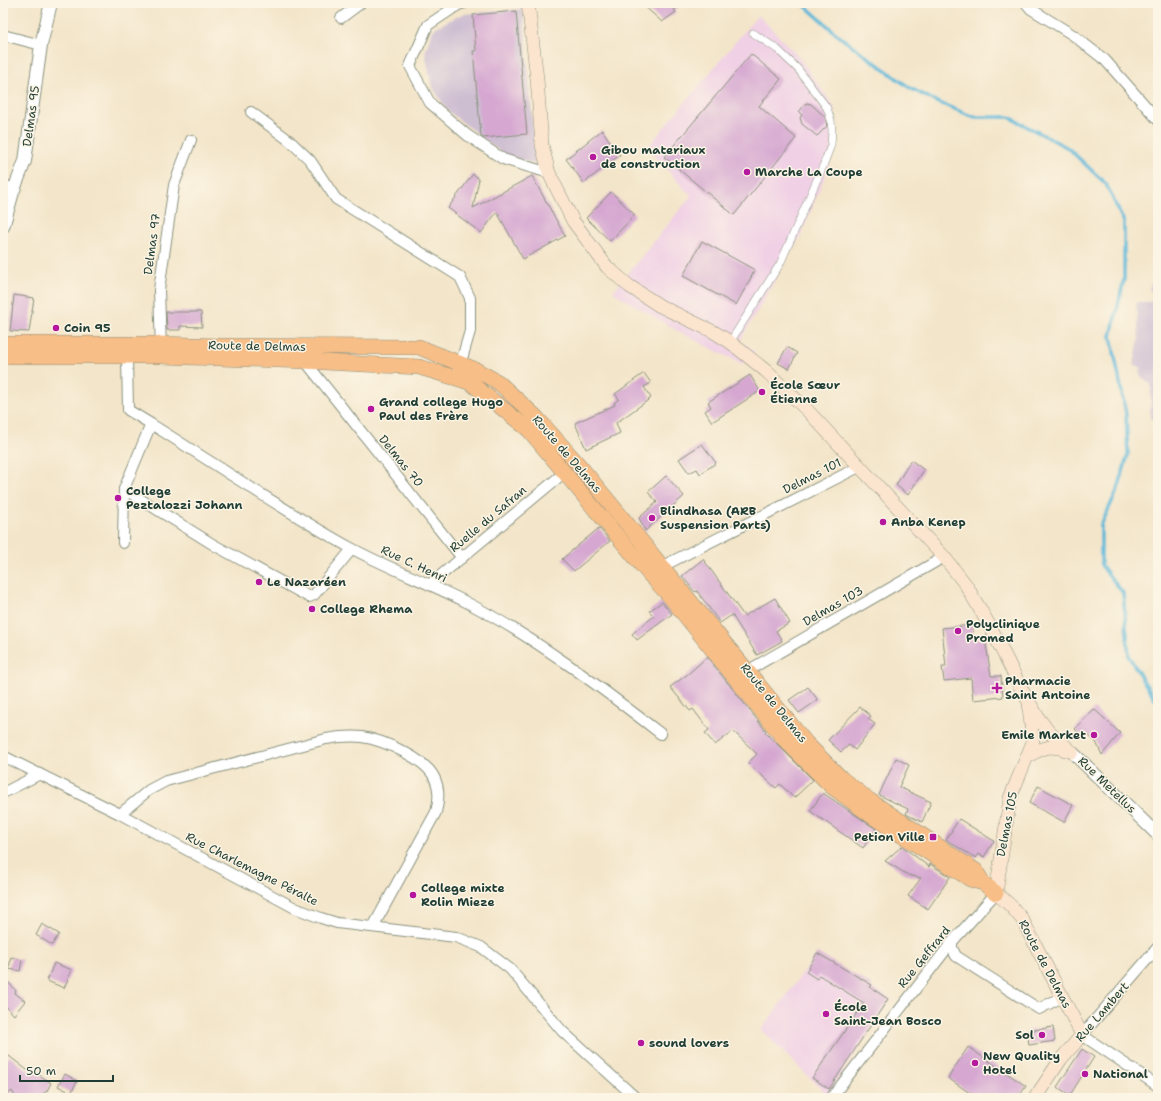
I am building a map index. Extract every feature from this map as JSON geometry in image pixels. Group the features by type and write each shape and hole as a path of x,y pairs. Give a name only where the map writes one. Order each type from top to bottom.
{"main road":[{"path":"528,3 537,79 542,145 549,173 573,221 607,267 629,286 660,306 714,332 730,342 766,371 807,410 944,556 966,585 989,624 1028,700 1050,732 1072,752"},
{"name":"Route de Delmas","path":"3,344 161,350 305,361 419,367 471,383 529,430 655,571"},
{"name":"Route de Delmas","path":"3,356 128,357 161,350 221,346 418,347 461,363 498,382 537,418 579,465 655,571 667,593 741,675 784,739 832,786 899,834 970,879 983,883 1011,906 1022,919 1082,1035"},
{"name":"Delmas 105","path":"996,893 1010,798 1033,742 1028,700"},
{"path":"1028,756 1044,747 1056,746 1072,752"},
{"name":"Rue Lambert","path":"1035,1098 1061,1059 1082,1035"}],"street":[{"path":"341,18 361,3"},
{"path":"465,3 458,5 428,25 410,66 430,103 467,135 503,159 549,173"},
{"path":"1026,3 1030,9 1073,35 1106,60 1158,120"},
{"name":"Delmas 95","path":"3,227 12,192 25,161 41,44 50,8"},
{"path":"730,342 780,264 823,166 830,145 832,131 831,120 827,108 798,69 777,49 753,33"},
{"path":"3,35 41,44"},
{"path":"251,112 290,141 310,160 336,199 460,277 470,298 470,331 456,378"},
{"name":"Delmas 97","path":"161,350 160,290 174,186 191,140"},
{"path":"3,183 12,192"},
{"name":"Rue C. Henri","path":"128,357 128,410 314,527 352,549 466,602 502,622 582,674 661,734"},
{"name":"Delmas 70","path":"305,361 462,558"},
{"path":"123,543 124,489 151,424"},
{"name":"Delmas 101","path":"655,571 859,466"},
{"name":"Ruelle du Safran","path":"429,585 565,472"},
{"path":"124,489 214,545 309,597 314,596 352,549"},
{"name":"Delmas 103","path":"741,675 944,556"},
{"path":"120,814 149,790 166,781 326,739 345,736 364,737 396,748 411,756 435,777 439,800 436,812 373,927"},
{"name":"Rue Metellus","path":"1072,752 1158,835"},
{"name":"Rue Charlemagne Péralte","path":"3,756 120,814 295,908 337,923 456,938 481,946 510,969 562,1031 636,1098"},
{"path":"3,793 40,774"},
{"name":"Rue Geffrard","path":"832,1098 952,942 996,893"},
{"path":"952,942 952,948 956,956 1039,1009 1062,997"},
{"name":"Rue Lambert","path":"1082,1035 1158,947"},
{"path":"1082,1035 1158,1086"}],"shaded area":[{"path":"523,9 536,164 506,156 448,111 432,87 425,52 434,28 463,14"},
{"name":"Marche La Coupe","path":"758,15 799,57 833,105 837,146 801,235 740,341 755,352 742,364 683,334 613,292 691,196 647,148"},
{"path":"1155,279 1158,281 1158,418 1150,419 1151,384 1140,376 1141,367 1134,365 1139,339 1136,302 1151,302 1155,297 1149,288"},
{"name":"École Saint-Jean Bosco","path":"817,954 891,999 827,1095 761,1030"}],"building":[{"path":"641,3 685,3 674,10 676,12 662,22"},
{"path":"516,11 527,134 483,138 481,136 473,51 476,51 473,15"},
{"path":"751,54 781,79 759,106 796,138 734,215 664,157"},
{"path":"806,103 811,104 825,117 827,126 817,136 802,124 800,118 802,115 799,112"},
{"name":"Gibou materiaux de construction","path":"602,130 620,155 584,183 566,159"},
{"path":"473,174 479,179 473,208 532,176 565,236 523,259 497,212 481,233 448,208"},
{"path":"611,192 635,215 610,241 586,218"},
{"path":"702,241 755,270 736,305 683,276"},
{"path":"14,295 34,298 29,332 10,331"},
{"path":"166,312 201,312 202,327 180,326 180,330 167,330"},
{"path":"787,347 797,353 789,369 778,363"},
{"path":"644,373 651,383 644,387 651,398 616,423 620,433 586,449 575,423 615,405 614,403 619,399 615,394"},
{"path":"750,375 760,391 712,422 705,411 711,407 708,402"},
{"path":"702,444 716,463 700,474 697,469 689,473 679,459"},
{"path":"911,460 924,470 908,495 896,485"},
{"path":"666,476 684,496 645,531 639,518 657,502 648,492"},
{"path":"599,528 610,541 574,571 562,559"},
{"path":"703,559 744,616 775,598 790,623 776,631 782,641 757,655 732,615 720,623 697,591 695,592 682,576"},
{"path":"662,602 672,614 637,640 632,634 654,616 649,611"},
{"path":"972,625 973,639 985,638 991,676 1001,676 1003,697 973,700 971,678 944,681 942,667 946,667 942,628"},
{"path":"707,657 766,731 765,732 813,780 794,798 780,784 776,788 748,763 757,754 733,731 715,745 705,733 709,730 693,709 690,711 670,687 688,674"},
{"path":"808,687 818,700 799,713 789,700"},
{"path":"860,707 871,716 868,719 875,724 855,750 849,745 841,752 828,740"},
{"path":"1094,709 1120,733 1102,755 1096,742 1087,734 1083,737 1075,729"},
{"path":"896,758 909,765 899,787 931,802 922,822 906,814 908,809 879,795"},
{"path":"1038,786 1073,805 1064,822 1029,803"},
{"path":"823,793 876,829 863,848 810,811"},
{"path":"959,819 994,841 984,857 979,854 976,858 946,840"},
{"path":"902,846 929,867 930,864 950,877 928,909 908,896 921,878 908,875 885,861"},
{"path":"42,924 59,934 52,945 36,935"},
{"path":"817,953 872,985 870,987 888,999 829,1089 812,1078 864,1003 819,975 817,979 806,972"},
{"path":"11,957 22,960 20,971 9,969"},
{"path":"54,963 72,970 64,988 47,981"},
{"path":"3,976 16,991 15,993 25,1001 14,1015 3,1003"},
{"path":"1053,1027 1055,1041 1029,1045 1027,1031"},
{"name":"New Quality Hotel","path":"968,1047 1026,1086 1018,1098 977,1098 948,1078"},
{"path":"1082,1049 1094,1057 1070,1095 1057,1087"},
{"path":"9,1056 27,1070 31,1069 51,1083 47,1091 37,1098 16,1098 12,1091 3,1098 3,1064"},
{"path":"65,1074 77,1081 71,1093 58,1086"}],"waterway":[{"path":"802,3 840,37 910,88 937,102 974,117 1009,117 1068,148 1106,184 1124,222 1124,279 1111,336 1126,414 1128,454 1118,489 1101,525 1101,565 1123,593 1129,656 1158,703"}],"place":[{"name":"Gibou materiaux de construction","path":"593,157"},
{"name":"Marche La Coupe","path":"747,172"},
{"name":"Coin 95","path":"56,328"},
{"name":"École Sœur Étienne","path":"762,392"},
{"name":"Grand college Hugo Paul des Frère","path":"371,409"},
{"name":"College Peztalozzi Johann","path":"118,498"},
{"name":"Blindhasa (ARB Suspension Parts)","path":"652,518"},
{"name":"Anba Kenep","path":"883,522"},
{"name":"Le Nazaréen","path":"259,582"},
{"name":"College Rhema","path":"312,609"},
{"name":"Polyclinique Promed","path":"958,631"},
{"name":"Pharmacie Saint Antoine","path":"997,688"},
{"name":"Emile Market","path":"1094,735"},
{"name":"Petion Ville","path":"933,837"},
{"name":"College mixte Rolin Mieze","path":"413,895"},
{"name":"École Saint-Jean Bosco","path":"826,1014"},
{"name":"Sol","path":"1042,1035"},
{"name":"sound lovers","path":"641,1043"},
{"name":"New Quality Hotel","path":"975,1063"},
{"name":"National","path":"1085,1074"}]}
